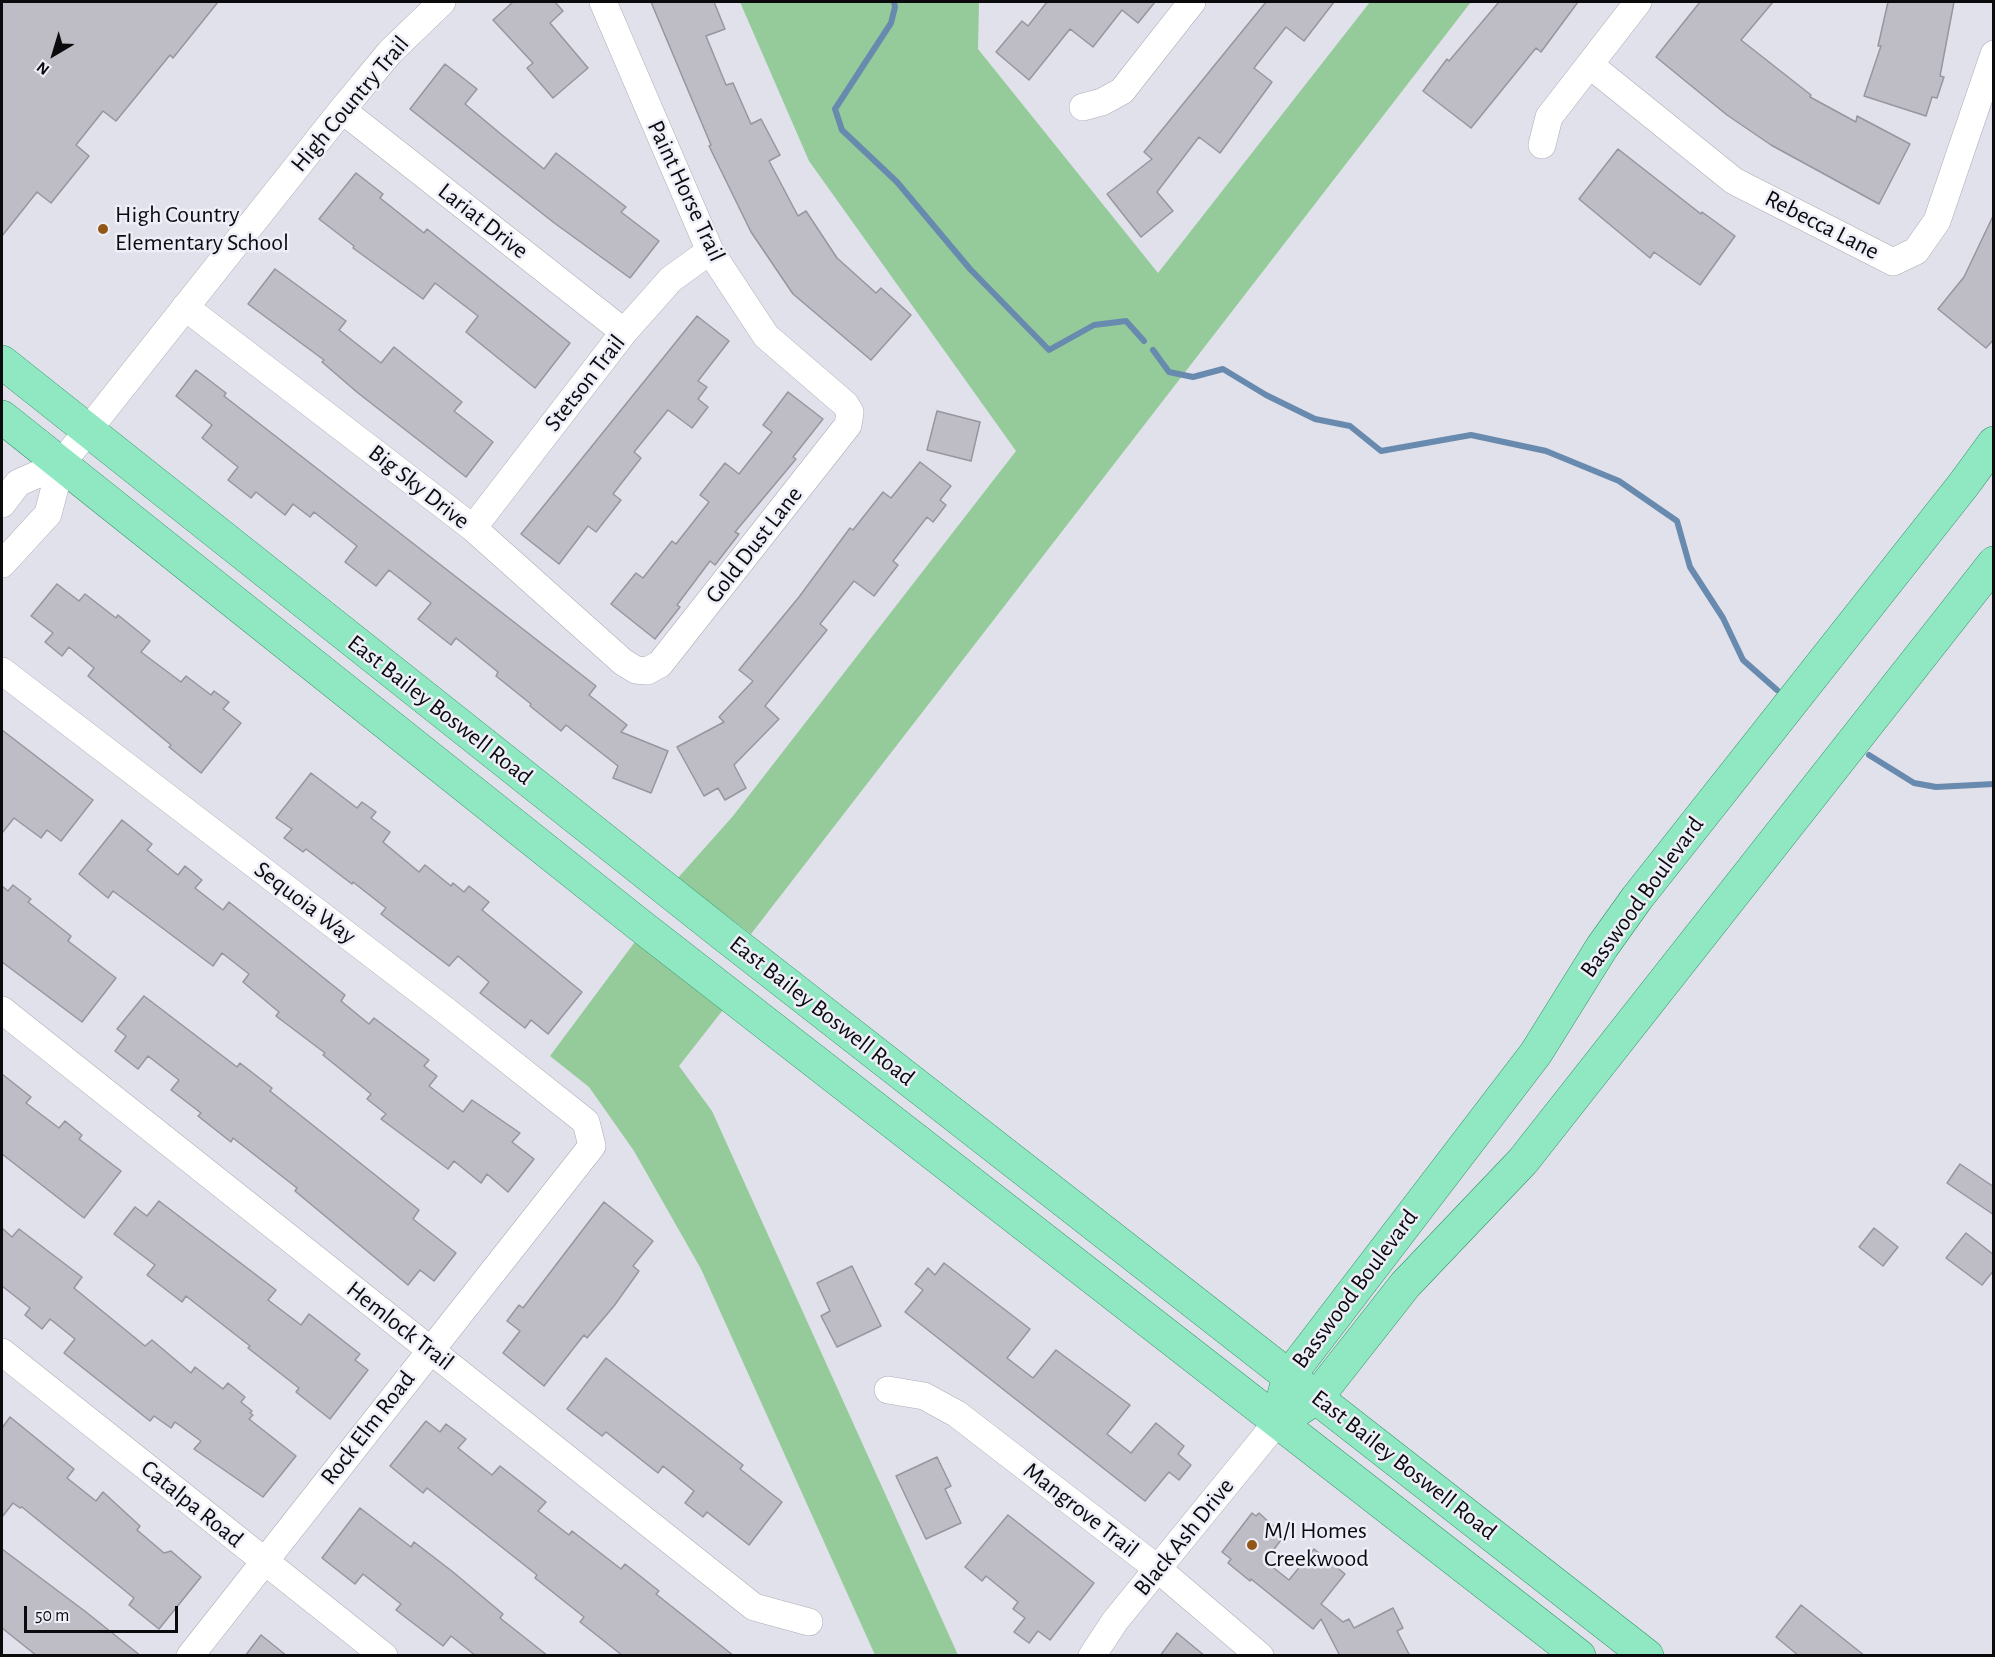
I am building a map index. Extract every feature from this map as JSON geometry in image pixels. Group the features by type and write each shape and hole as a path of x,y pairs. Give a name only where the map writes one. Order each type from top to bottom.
{"main road":[{"name":"East Bailey Boswell Road","path":"2,362 724,935 1647,1656"},
{"name":"East Bailey Boswell Road","path":"2,417 637,923 1579,1656"},
{"name":"Basswood Boulevard","path":"1278,1421 1289,1376 1536,1053 1602,947 1637,898 1994,444"},
{"name":"Basswood Boulevard","path":"1278,1421 1317,1397 1405,1285 1529,1153 1994,563"},
{"path":"1514,1605 1541,1573"}],"street":[{"name":"High Country Trail","path":"61,464 342,110 390,52 442,2"},
{"name":"Paint Horse Trail","path":"603,2 710,251 766,336 844,404 850,412"},
{"path":"1083,107 1102,102 1122,91 1192,2"},
{"path":"1542,145 1549,117 1638,2"},
{"name":"Rebecca Lane","path":"1590,65 1734,181 1893,261 1916,251 1937,221 1994,54"},
{"name":"Lariat Drive","path":"342,110 624,332"},
{"name":"Stetson Trail","path":"473,528 624,332 671,279 710,251"},
{"name":"Big Sky Drive","path":"185,307 473,528 623,662 636,670 647,671"},
{"name":"Gold Dust Lane","path":"647,671 660,664 675,647 848,425 850,412"},
{"path":"2,504 18,483 61,464"},
{"path":"2,564 48,514 61,464"},
{"name":"Sequoia Way","path":"2,671 445,1010 586,1122 592,1146"},
{"name":"Hemlock Trail","path":"2,1010 754,1607 809,1622"},
{"name":"Rock Elm Road","path":"190,1656 592,1146"},
{"name":"Catalpa Road","path":"2,1352 384,1656"},
{"name":"Mangrove Trail","path":"888,1389 924,1396 957,1414 1158,1569 1260,1656"},
{"name":"Black Ash Drive","path":"1092,1656 1115,1622 1278,1421"}],"green space":[{"path":"740,2 979,2 978,49 1158,273 1370,2 1471,2 751,934 677,879 733,816 1016,451 809,161"},
{"path":"640,935 726,1006 679,1066 712,1111 958,1655 875,1655 701,1269 634,1151 589,1087 550,1056"}],"building":[{"path":"2,2 218,2 173,58 170,55 116,121 103,111 76,145 89,156 51,203 37,192 2,236"},
{"path":"513,2 555,2 563,11 550,23 588,68 553,98 527,68 533,63 493,20"},
{"path":"651,2 714,2 725,29 706,36 726,85 733,83 751,124 761,119 780,155 769,161 798,216 806,211 837,258 876,293 881,288 911,315 871,360 793,294 751,232 709,146 711,145"},
{"path":"1047,2 1155,2 1138,23 1122,10 1093,47 1070,29 1029,80 996,52 1022,21 1028,26"},
{"path":"1266,2 1334,2 1304,41 1286,27 1254,68 1272,82 1220,153 1199,137 1157,192 1173,211 1141,237 1107,194 1152,159 1144,152"},
{"path":"1499,2 1578,2 1541,52 1536,48 1471,128 1423,91 1447,59 1449,61"},
{"path":"1700,2 1773,2 1741,40 1811,95 1810,97 1856,122 1857,116 1910,144 1879,204 1771,145 1727,115 1656,57"},
{"path":"1888,2 1954,2 1940,76 1944,77 1937,98 1932,97 1926,116 1864,96 1881,46 1878,46"},
{"path":"445,64 477,89 465,104 502,135 544,169 556,153 626,207 621,212 659,241 630,278 553,222 410,109"},
{"path":"1618,149 1701,214 1702,212 1735,236 1700,285 1654,252 1650,258 1579,199"},
{"path":"356,173 383,194 380,198 424,233 427,229 570,343 535,388 466,332 478,316 435,283 423,299 353,248 354,246 319,219"},
{"path":"1994,214 1994,339 1986,348 1938,309 1964,277"},
{"path":"275,269 346,321 339,330 381,363 394,347 462,402 454,411 493,442 466,477 358,393 322,362 324,360 248,304"},
{"path":"697,316 729,341 698,381 707,387 698,399 708,407 692,428 668,410 634,452 641,458 613,494 621,500 596,532 588,526 559,564 521,534"},
{"path":"196,370 226,393 224,396 596,686 589,695 627,725 621,732 668,751 651,793 613,778 618,766 566,725 561,731 496,676 498,672 456,638 451,645 418,619 431,603 389,570 376,586 345,562 357,546 314,512 310,517 293,504 285,515 256,492 251,498 228,480 238,467 202,438 212,425 176,396"},
{"path":"788,392 823,419 793,457 796,459 735,532 739,534 715,565 710,561 677,605 680,607 655,639 611,604 636,573 643,578 672,541 676,544 709,502 700,495 725,463 739,474 772,432 763,425"},
{"path":"937,411 980,422 971,461 927,450"},
{"path":"920,462 951,486 940,500 946,505 933,522 927,517 893,561 898,565 874,596 854,581 820,624 827,630 765,706 779,719 734,765 746,788 725,800 718,788 704,796 677,747 724,722 719,717 753,681 739,670 799,597 850,528 853,530 883,492 891,498"},
{"path":"57,584 79,601 85,594 116,618 118,615 150,641 141,652 181,682 186,676 211,695 214,691 229,702 223,709 241,723 201,773 88,676 94,668 69,647 62,656 45,642 53,633 31,616"},
{"path":"2,730 93,800 61,841 47,830 41,838 14,818 2,833"},
{"path":"311,773 357,808 362,802 376,812 371,818 390,832 383,842 419,872 425,865 451,886 453,883 464,892 469,886 489,902 482,910 582,992 548,1034 531,1020 525,1028 480,993 489,982 458,956 449,966 381,914 386,908 353,882 352,884 306,849 303,852 284,838 292,829 276,818"},
{"path":"122,820 152,844 147,850 178,875 185,866 202,880 195,888 223,910 229,902 345,995 341,1001 369,1024 374,1018 429,1060 424,1066 437,1076 429,1086 463,1112 472,1100 520,1133 512,1142 534,1159 508,1192 487,1174 481,1183 454,1161 448,1169 381,1119 386,1114 367,1099 371,1094 323,1055 325,1053 276,1016 279,1012 243,982 249,974 222,953 213,966 113,891 108,898 79,874"},
{"path":"13,885 31,899 28,902 71,936 68,941 116,978 82,1022 2,962 2,886 8,891"},
{"path":"144,996 237,1067 240,1063 272,1088 270,1091 419,1210 413,1219 456,1253 434,1281 420,1270 408,1285 295,1191 297,1188 233,1138 231,1142 198,1116 201,1113 171,1090 179,1080 148,1056 138,1069 115,1051 126,1036 117,1029"},
{"path":"2,1074 31,1097 26,1103 59,1128 65,1121 82,1135 79,1139 121,1171 84,1218 2,1154"},
{"path":"1960,1164 1994,1187 1994,1215 1947,1183"},
{"path":"159,1201 276,1290 268,1300 301,1325 309,1314 360,1354 355,1360 368,1370 330,1419 296,1392 299,1388 248,1348 250,1346 186,1296 182,1302 147,1275 155,1265 114,1234 135,1207 147,1216"},
{"path":"604,1202 653,1241 633,1266 639,1271 614,1306 587,1338 584,1335 544,1386 503,1353 520,1331 507,1321 519,1305 523,1308"},
{"path":"2,1228 12,1237 19,1229 82,1277 74,1288 145,1346 152,1340 191,1373 195,1367 223,1389 228,1383 245,1397 241,1402 252,1411 250,1413 253,1415 249,1419 296,1456 263,1497 194,1449 201,1441 175,1422 171,1428 154,1416 150,1421 64,1353 75,1339 50,1319 42,1329 25,1315 30,1308 2,1286"},
{"path":"1874,1228 1898,1247 1883,1266 1859,1247"},
{"path":"1966,1233 1994,1255 1994,1270 1982,1285 1946,1258"},
{"path":"944,1263 1030,1329 1007,1358 1033,1378 1056,1350 1130,1405 1107,1434 1131,1453 1156,1423 1184,1446 1178,1454 1191,1465 1179,1480 1169,1472 1145,1501 905,1312 923,1290 915,1284 928,1268 935,1275"},
{"path":"852,1266 881,1326 837,1347 821,1316 830,1311 817,1283"},
{"path":"606,1358 743,1465 740,1469 782,1502 749,1545 707,1512 703,1517 685,1503 694,1491 663,1466 658,1473 606,1432 602,1436 567,1409"},
{"path":"10,1417 74,1469 67,1478 96,1501 103,1492 140,1526 137,1530 164,1553 171,1551 201,1577 159,1629 129,1605 134,1598 22,1507 13,1503 2,1517 2,1428"},
{"path":"426,1421 440,1432 446,1424 466,1439 458,1448 492,1475 500,1466 546,1502 538,1511 569,1535 572,1531 621,1569 625,1564 659,1591 656,1594 734,1656 623,1656 580,1622 584,1617 535,1578 537,1575 427,1488 423,1493 390,1466"},
{"path":"937,1457 951,1486 945,1489 961,1523 926,1539 896,1476"},
{"path":"360,1508 411,1547 414,1542 453,1572 503,1614 500,1618 548,1656 476,1656 451,1636 443,1646 396,1610 401,1604 363,1574 355,1584 322,1558"},
{"path":"1252,1513 1256,1516 1259,1513 1284,1536 1265,1561 1289,1580 1314,1549 1345,1574 1321,1604 1343,1622 1349,1619 1354,1628 1393,1608 1403,1628 1397,1631 1410,1656 1340,1656 1321,1619 1313,1629 1228,1563 1231,1559 1222,1552"},
{"path":"1008,1515 1094,1583 1050,1640 1038,1631 1029,1643 1014,1632 1025,1618 1013,1609 1018,1602 986,1576 982,1581 965,1567"},
{"path":"2,1549 141,1656 37,1656 2,1628"},
{"path":"1801,1605 1865,1656 1799,1656 1776,1637"},
{"path":"1177,1633 1205,1656 1160,1656"},
{"path":"261,1635 287,1656 245,1656"}],"waterway":[{"path":"894,2 891,23 835,109 842,130 897,182 970,269 1049,350 1094,325 1126,321 1144,341"},
{"path":"1153,350 1169,372 1193,377 1223,369 1266,395 1315,419 1350,426 1381,451 1471,435 1546,451 1619,481 1677,521 1690,567 1723,618 1743,660 1777,690"},
{"path":"1869,755 1914,783 1936,787 1994,784"}],"place":[{"name":"High Country Elementary School","path":"103,229"},
{"name":"M/I Homes Creekwood","path":"1252,1545"}]}
